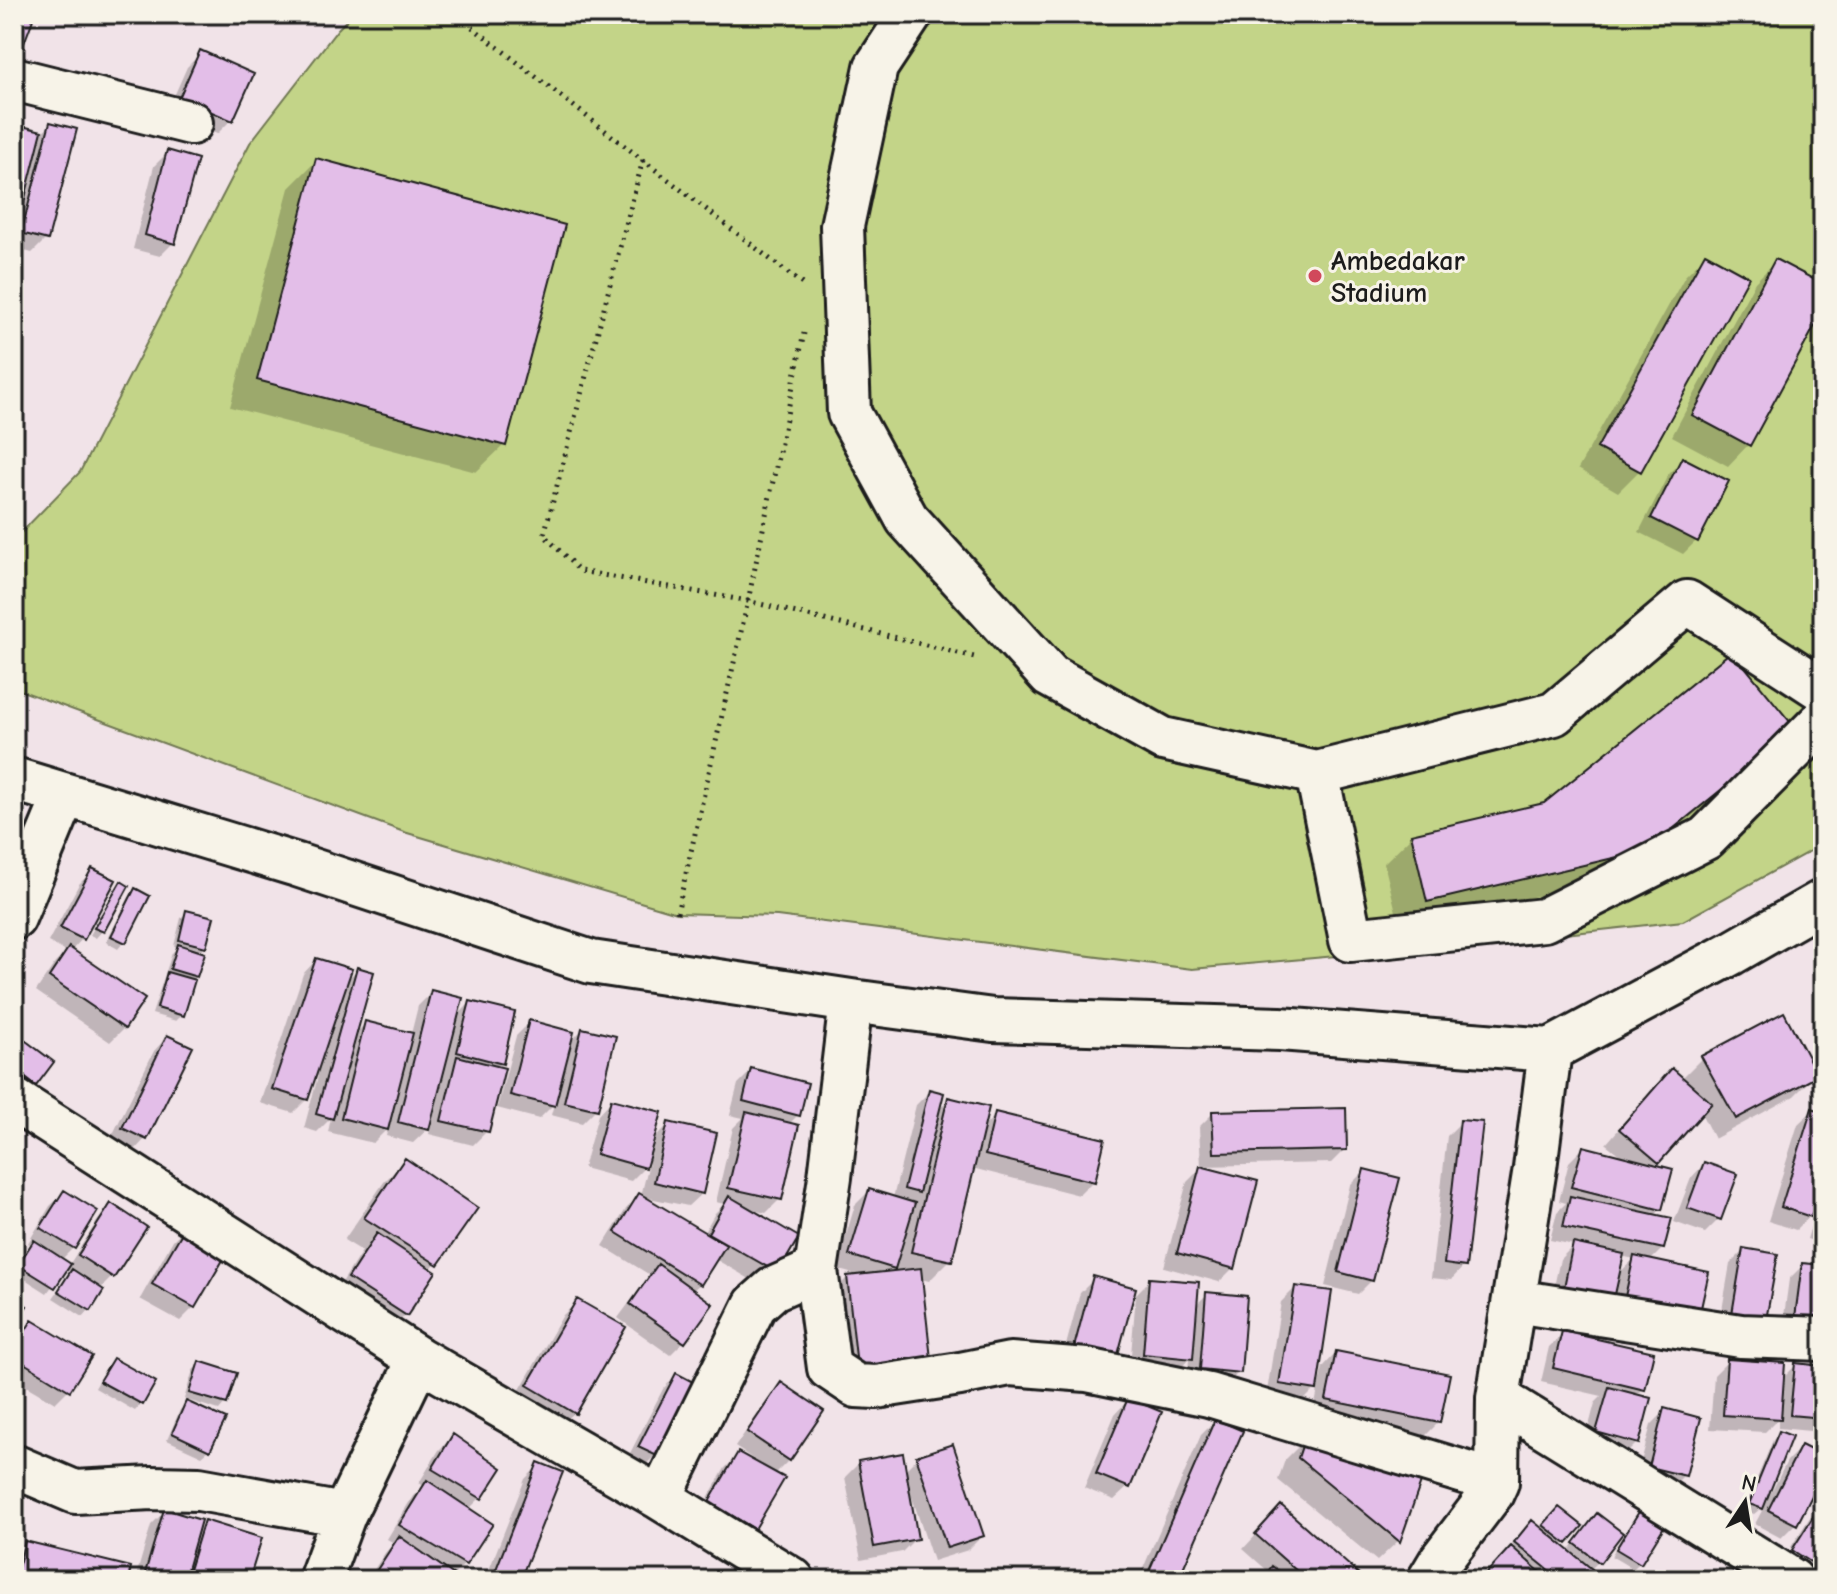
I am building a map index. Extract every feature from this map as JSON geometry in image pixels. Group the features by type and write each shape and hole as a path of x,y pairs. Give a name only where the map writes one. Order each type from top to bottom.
{"street":[{"path":"911,14 876,67 842,226 849,413 907,519 1050,676 1163,739 1317,773 1554,714 1687,602 1823,690"},
{"path":"14,79 191,123"},
{"path":"1317,773 1351,940 1366,939 1544,920 1706,838 1823,720"},
{"path":"14,779 297,865 591,962 993,1020 1280,1029 1550,1050 1823,901"},
{"path":"14,918 65,795"},
{"path":"851,1001 816,1270 829,1368 856,1386 876,1387 1010,1364 1087,1370 1209,1395 1497,1482"},
{"path":"1429,1580 1497,1482 1498,1398 1535,1168 1550,1050"},
{"path":"14,1100 419,1359 660,1498 793,1580"},
{"path":"660,1498 755,1305 773,1289 816,1270"},
{"path":"1515,1301 1726,1334 1823,1339"},
{"path":"320,1580 344,1515 419,1359"},
{"path":"1498,1398 1792,1580"},
{"path":"14,1466 75,1492 199,1489 344,1515"}],"path":[{"path":"472,27 812,292"},
{"path":"643,160 544,535 580,571 748,601 990,661"},
{"path":"677,913 748,601 806,323"}],"green space":[{"path":"353,14 1823,14 1823,844 1683,921 1192,969 777,916 677,913 404,832 14,688 14,540 80,472 250,143"}],"building":[{"path":"14,14 35,14 21,51 14,49"},
{"path":"200,50 254,74 233,121 179,98"},
{"path":"50,122 77,129 48,240 21,233"},
{"path":"14,124 42,131 17,229 14,228"},
{"path":"167,150 198,159 175,244 145,235"},
{"path":"316,158 565,225 506,446 257,380"},
{"path":"1705,253 1749,277 1641,472 1597,448"},
{"path":"1775,259 1823,284 1823,311 1750,446 1692,415"},
{"path":"14,384 23,388 14,410"},
{"path":"1682,457 1729,481 1698,542 1651,518"},
{"path":"1732,651 1796,729 1647,850 1427,902 1411,834 1544,803"},
{"path":"92,868 116,880 84,940 60,928"},
{"path":"121,881 129,886 104,932 94,928"},
{"path":"135,888 150,896 126,943 111,936"},
{"path":"186,910 214,917 206,947 179,940"},
{"path":"178,944 205,953 197,977 170,969"},
{"path":"69,947 145,999 125,1029 49,977"},
{"path":"316,958 352,969 308,1100 272,1089"},
{"path":"357,967 374,972 333,1119 316,1114"},
{"path":"167,972 195,980 184,1016 157,1008"},
{"path":"431,990 463,998 429,1130 398,1122"},
{"path":"470,1001 515,1012 503,1064 457,1052"},
{"path":"1784,1012 1818,1076 1736,1119 1701,1056"},
{"path":"529,1020 574,1032 555,1106 510,1095"},
{"path":"365,1021 413,1033 388,1130 341,1118"},
{"path":"582,1028 616,1036 598,1110 564,1102"},
{"path":"14,1032 54,1062 36,1086 14,1069"},
{"path":"167,1035 193,1047 147,1140 122,1128"},
{"path":"457,1056 505,1068 489,1132 441,1121"},
{"path":"751,1068 808,1083 800,1116 743,1101"},
{"path":"1672,1068 1712,1103 1659,1163 1619,1129"},
{"path":"929,1089 944,1093 919,1193 904,1189"},
{"path":"948,1097 989,1107 952,1261 911,1252"},
{"path":"611,1099 662,1112 646,1168 596,1154"},
{"path":"1346,1108 1347,1150 1214,1153 1212,1111"},
{"path":"1812,1108 1823,1112 1823,1181 1811,1217 1781,1207"},
{"path":"746,1112 799,1125 782,1200 728,1188"},
{"path":"995,1112 1105,1139 1095,1182 985,1155"},
{"path":"1460,1120 1483,1122 1466,1267 1444,1264"},
{"path":"668,1122 717,1133 703,1194 654,1182"},
{"path":"1583,1146 1673,1169 1662,1210 1571,1187"},
{"path":"405,1158 478,1208 438,1265 364,1218"},
{"path":"1704,1162 1738,1174 1721,1220 1687,1208"},
{"path":"1200,1166 1258,1181 1235,1269 1177,1253"},
{"path":"1364,1169 1400,1178 1373,1281 1338,1272"},
{"path":"869,1189 915,1203 895,1269 849,1255"},
{"path":"64,1190 98,1211 75,1249 40,1228"},
{"path":"639,1193 726,1245 701,1285 615,1232"},
{"path":"729,1196 799,1237 778,1273 708,1233"},
{"path":"1570,1196 1672,1218 1664,1249 1563,1227"},
{"path":"111,1203 147,1227 114,1278 78,1255"},
{"path":"187,1224 230,1248 195,1308 152,1284"},
{"path":"377,1233 436,1272 407,1316 348,1278"},
{"path":"34,1240 71,1264 55,1288 18,1265"},
{"path":"1573,1243 1624,1254 1612,1308 1562,1297"},
{"path":"1743,1248 1778,1254 1764,1331 1730,1326"},
{"path":"1634,1256 1709,1272 1697,1326 1622,1310"},
{"path":"1802,1263 1823,1265 1823,1329 1794,1325"},
{"path":"658,1264 713,1304 685,1343 630,1304"},
{"path":"921,1268 931,1359 857,1366 847,1276"},
{"path":"72,1269 104,1290 91,1311 58,1291"},
{"path":"1093,1276 1136,1288 1116,1362 1073,1351"},
{"path":"1149,1278 1199,1282 1193,1359 1143,1354"},
{"path":"1295,1286 1332,1291 1317,1390 1279,1384"},
{"path":"1206,1292 1247,1296 1241,1373 1200,1369"},
{"path":"14,1296 27,1306 14,1324"},
{"path":"577,1299 626,1327 576,1414 527,1385"},
{"path":"32,1320 92,1356 70,1391 14,1357 14,1349"},
{"path":"1562,1331 1654,1352 1645,1390 1553,1368"},
{"path":"1336,1351 1450,1374 1440,1423 1326,1400"},
{"path":"113,1358 156,1382 143,1405 99,1381"},
{"path":"1727,1359 1785,1363 1781,1419 1723,1415"},
{"path":"199,1361 237,1373 227,1404 189,1393"},
{"path":"1795,1363 1823,1366 1823,1418 1790,1415"},
{"path":"676,1373 695,1383 657,1456 638,1447"},
{"path":"781,1382 824,1411 790,1461 747,1432"},
{"path":"1609,1387 1651,1398 1639,1444 1596,1432"},
{"path":"1128,1398 1162,1412 1130,1488 1096,1474"},
{"path":"186,1401 226,1419 210,1451 172,1433"},
{"path":"1664,1408 1701,1418 1686,1476 1649,1467"},
{"path":"1215,1419 1243,1431 1178,1580 1145,1580"},
{"path":"1779,1431 1792,1436 1763,1509 1749,1504"},
{"path":"453,1434 502,1468 482,1499 432,1469"},
{"path":"1305,1437 1427,1465 1400,1542 1298,1458"},
{"path":"953,1444 984,1536 947,1548 916,1456"},
{"path":"1801,1445 1823,1456 1823,1474 1797,1525 1768,1510"},
{"path":"738,1452 785,1478 755,1529 709,1502"},
{"path":"903,1453 918,1539 874,1547 858,1461"},
{"path":"538,1462 563,1472 520,1580 515,1580 495,1572"},
{"path":"427,1480 493,1524 466,1565 399,1525"},
{"path":"1823,1501 1823,1570 1792,1550"},
{"path":"1281,1505 1359,1574 1354,1580 1307,1580 1255,1534"},
{"path":"1559,1507 1583,1526 1567,1544 1543,1525"},
{"path":"164,1509 201,1520 184,1580 143,1580"},
{"path":"1640,1510 1665,1525 1641,1564 1616,1549"},
{"path":"1597,1513 1623,1533 1600,1563 1574,1543"},
{"path":"204,1520 262,1538 249,1580 186,1580"},
{"path":"1532,1520 1603,1578 1561,1580 1514,1542"},
{"path":"399,1536 461,1580 371,1579"},
{"path":"25,1541 131,1567 128,1580 15,1580"},
{"path":"1511,1546 1549,1580 1480,1580"},
{"path":"1272,1566 1291,1580 1262,1580"},
{"path":"1739,1571 1751,1580 1731,1580"},
{"path":"1653,1572 1663,1580 1646,1580"}],"place":[{"name":"Ambedakar Stadium","path":"1315,276"}]}
